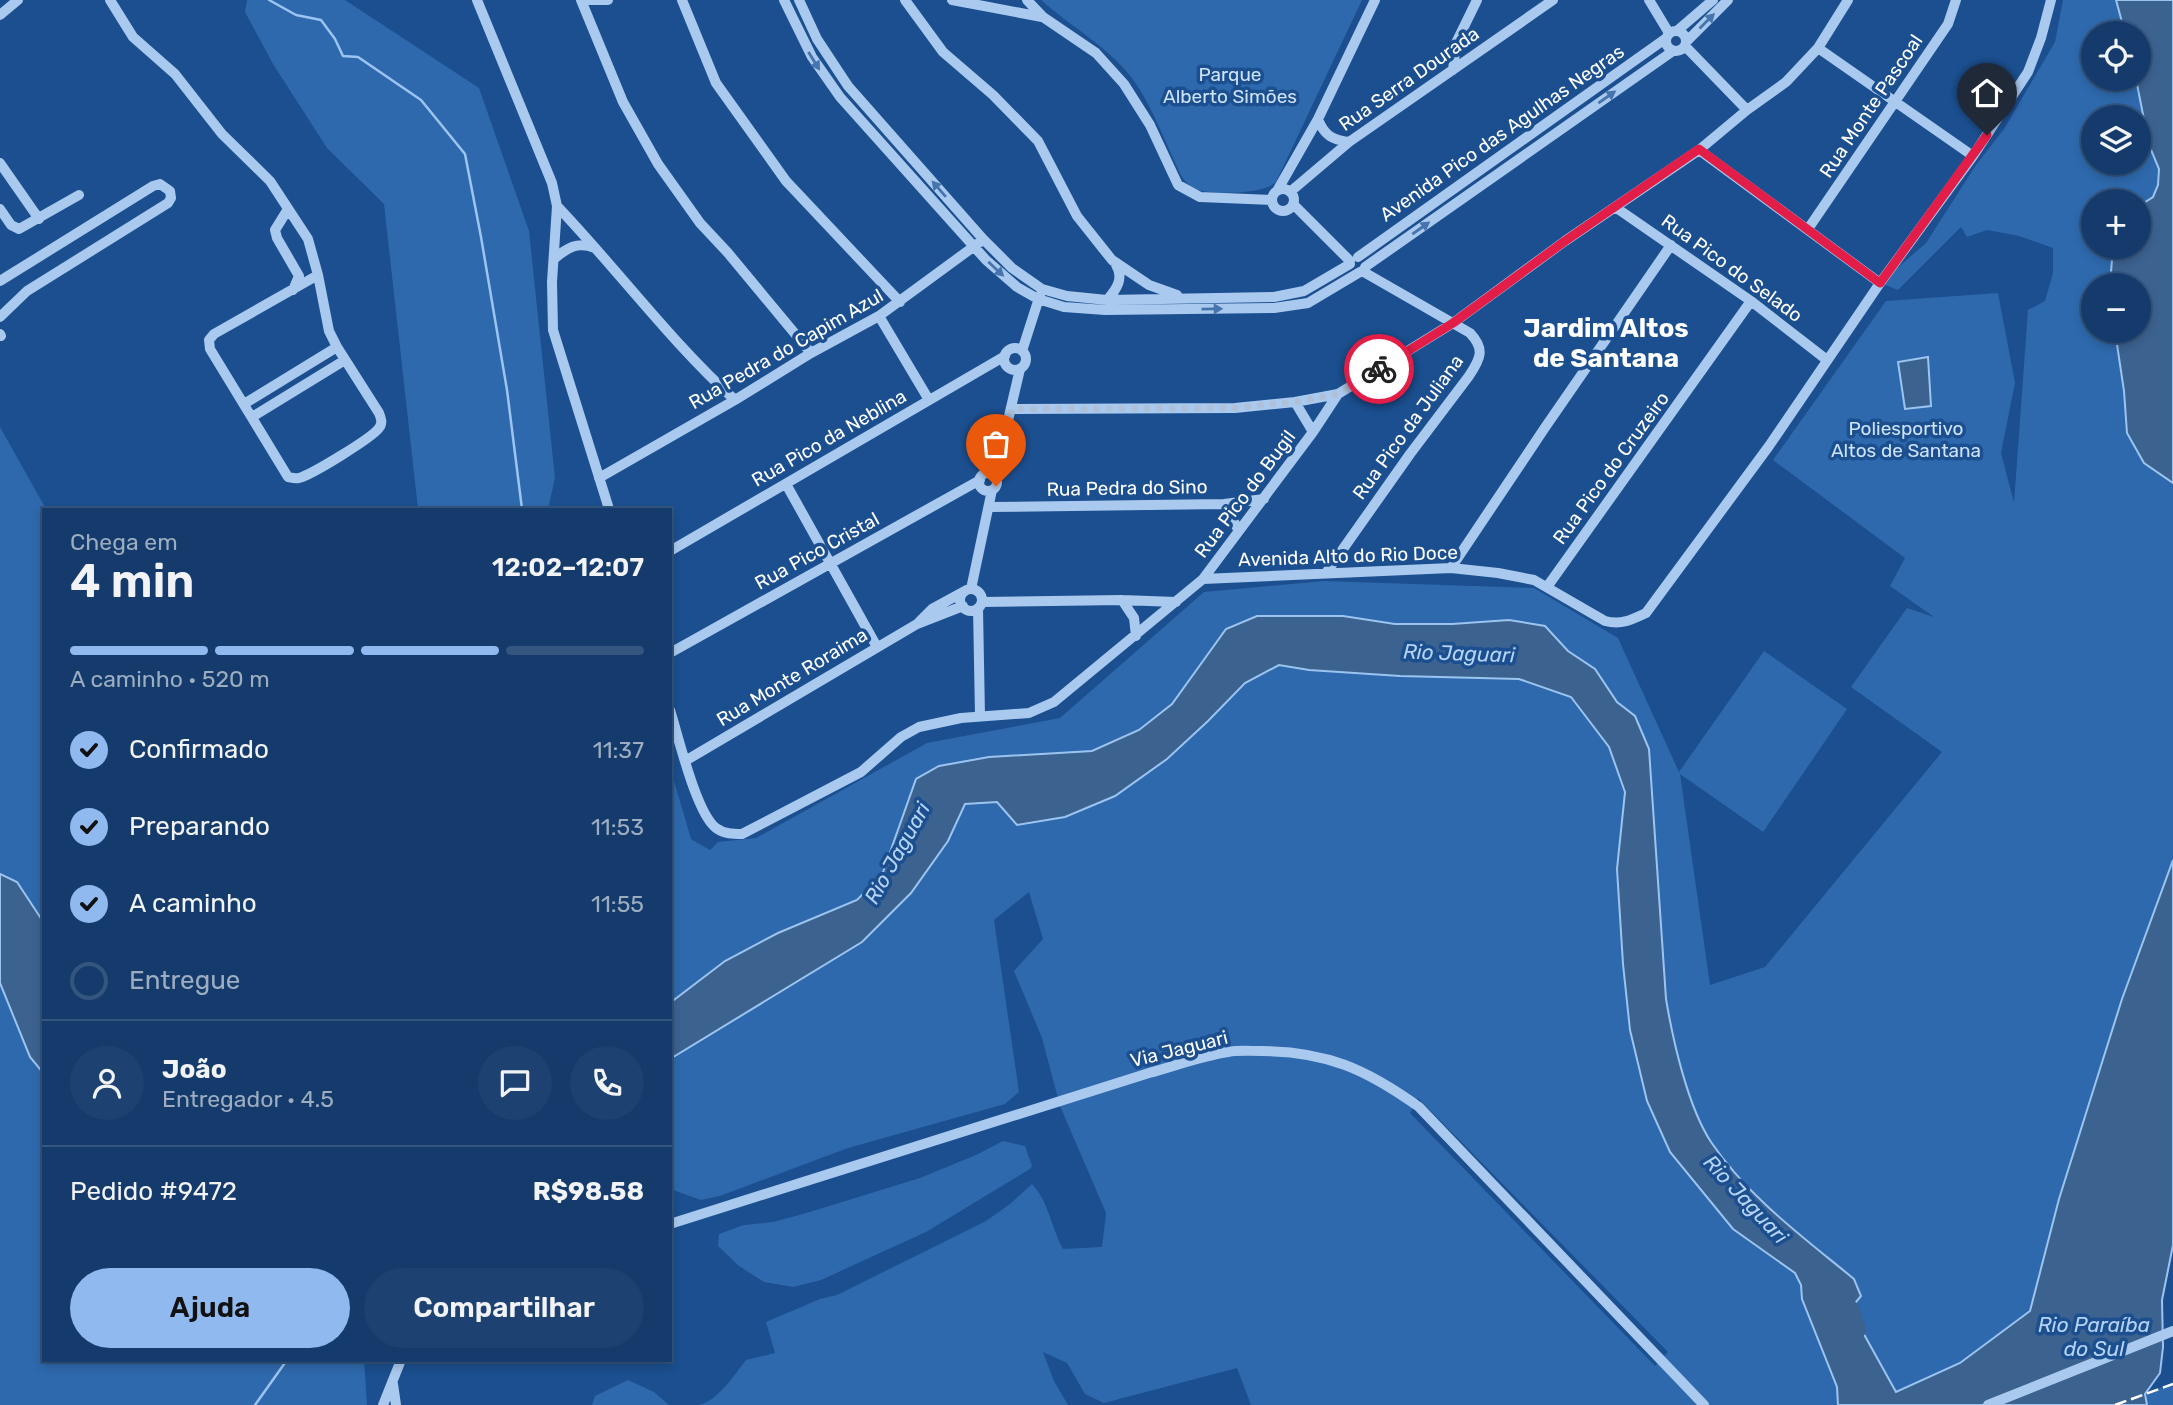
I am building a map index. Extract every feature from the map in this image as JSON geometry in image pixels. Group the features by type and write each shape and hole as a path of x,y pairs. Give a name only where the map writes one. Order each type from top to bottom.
{"street":[{"path":"0,15 18,0"},
{"path":"110,0 133,37 176,74 222,134 270,181 308,240 318,275 329,331 379,413 381,420 378,429 351,449 305,476 292,479 288,477 211,349 209,340 214,334 318,275"},
{"path":"608,0 581,0 623,102 657,164 700,223 811,353"},
{"path":"682,0 716,83 786,181 900,302"},
{"name":"Avenida Pico das Agulhas Negras","path":"784,0 799,35 823,75 870,130 979,243"},
{"name":"Avenida Pico das Agulhas Negras","path":"799,0 817,39 848,86 979,243 1003,276 1064,307 1105,310 1274,308 1308,303 1362,270 1673,51"},
{"path":"905,0 943,52 993,95 1038,141 1077,216 1120,272 1119,282 1107,300"},
{"path":"952,0 1043,18"},
{"path":"1027,0 1043,18 1096,52 1124,84 1150,125 1178,185 1200,197 1281,193 1293,197 1293,204 1283,211"},
{"path":"1309,221 1276,209 1295,158 1318,119 1375,0"},
{"path":"1453,70 1454,51 1477,0"},
{"name":"Rua Serra Dourada","path":"1281,193 1349,142 1553,0"},
{"path":"1649,0 1671,34"},
{"name":"Avenida Pico das Agulhas Negras","path":"1040,294 1107,300 1274,296 1304,291 1353,261 1671,34 1713,0"},
{"path":"1671,34 1666,45 1673,51 1680,50 1728,0"},
{"path":"1012,409 1235,408 1295,402 1338,394 1453,323 1699,149 1786,82 1818,48 1848,0"},
{"name":"Rua Monte Pascoal","path":"1808,229 1948,24 1956,0"},
{"name":"Avenida Alto do Rio Doce","path":"1203,579 1451,568 1534,580 1605,621 1617,624 1646,613 1769,446 1880,283 1973,156 2028,72 2051,0"},
{"path":"479,2 552,183 557,206 552,282 553,330 609,508"},
{"path":"1671,34 1683,33 1686,44 1747,110"},
{"path":"1818,48 1973,156"},
{"path":"1318,119 1323,131 1330,137 1349,142"},
{"path":"1699,149 1880,283"},
{"path":"0,163 39,219"},
{"path":"0,281 153,186 160,184 170,191 171,198 168,203 27,291 0,317"},
{"path":"0,209 15,229 23,228 79,195"},
{"path":"1293,204 1353,261"},
{"path":"557,206 599,250 655,320 735,400"},
{"name":"Rua Pico do Selado","path":"1615,207 1751,301 1828,360"},
{"path":"288,209 275,230 299,276 293,291"},
{"name":"Rua Pedra do Capim Azul","path":"599,478 879,316 979,243"},
{"path":"554,260 566,248 576,245 586,244 599,250"},
{"path":"1451,568 1671,245"},
{"path":"1112,260 1149,285 1183,297"},
{"name":"Rua Pico da Juliana","path":"1326,573 1478,362 1480,353 1478,342 1470,333 1362,270 1352,271 1353,261"},
{"path":"15,271 27,291"},
{"path":"1020,369 1007,367 1040,294"},
{"name":"Rua Pico do Cruzeiro","path":"1547,587 1751,301"},
{"path":"879,316 929,400"},
{"path":"244,404 337,347"},
{"path":"1013,352 1026,360 1020,369 995,476 997,484 992,490 968,590 961,600 963,606 973,610 980,605 1122,600 1176,602"},
{"name":"Rua Pico da Neblina","path":"672,550 1013,352"},
{"path":"252,417 345,360"},
{"name":"Rua Pico do Bugil","path":"1203,579 1313,432 1338,394"},
{"path":"1295,402 1313,432"},
{"path":"992,490 986,491 982,488 980,480 986,474 995,476"},
{"name":"Rua Pico Cristal","path":"672,652 980,480"},
{"path":"786,484 877,647"},
{"name":"Rua Pedra do Sino","path":"989,507 1224,504 1264,499"},
{"name":"Rua Pedra do Sino","path":"1224,504 1239,531"},
{"path":"672,717 705,815 716,829 725,833 743,834 853,777 872,764 901,737 919,727 980,716 1029,713 1054,702 1203,579"},
{"path":"968,590 980,593 980,716"},
{"name":"Rua Monte Roraima","path":"917,624 932,609 968,590"},
{"path":"1122,600 1134,618 1136,636"},
{"name":"Rua Monte Roraima","path":"685,761 917,624 963,606"},
{"name":"Via Jaguari","path":"672,1223 1163,1069 1228,1051 1294,1051 1332,1059 1365,1073 1419,1107 1704,1405"},
{"path":"1990,1404 2169,1333"},
{"path":"383,1405 400,1362"},
{"path":"393,1381 396,1405"}],"green space":[{"path":"247,0 345,0 479,88 529,231 555,478 548,508 418,508 384,204 327,148 273,64 245,12"},
{"name":"Parque Alberto Simões","path":"1041,0 1362,0 1276,182 1261,189 1227,193 1206,192 1186,182 1146,100 1131,77 1100,46"},
{"name":"Poliesportivo Altos de Santana","path":"2063,0 2116,0 2122,21 2081,21 2081,91 2138,91 2141,105 2081,105 2081,175 2151,175 2151,150 2159,168 2158,185 2151,198 2151,189 2081,189 2081,259 2112,259 2111,273 2081,273 2081,343 2117,343 2127,433 2173,483 2173,860 2122,999 2059,1199 2030,1312 1960,1363 1896,1392 1886,1375 1795,1273 1801,1285 1802,1299 1837,1387 1838,1405 1251,1405 1237,1368 1104,1403 1085,1394 1067,1363 1043,1352 1054,1381 1068,1405 699,1405 719,1393 746,1360 775,1353 766,1322 820,1299 837,1295 986,1221 1032,1184 1046,1207 1063,1249 1102,1247 1106,1213 1060,1106 1042,1038 1014,971 1043,939 1029,892 994,920 1019,1092 1005,1104 848,1148 720,1196 701,1200 672,1190 672,774 691,839 710,850 718,842 756,838 927,743 1060,718 1204,592 1324,581 1534,588 1618,638 1679,772 1764,651 1847,709 1763,832 1680,774 1710,985 1765,967 1942,752 1851,687 1907,608 1934,617 1890,586 1905,558 1773,460 1886,301 1998,293 2015,383 2001,453 2014,503 2028,310 2045,301 2053,273 2053,248 2019,236 1987,230 1967,237 1961,227 1898,290 1880,283 1926,243 1976,165 2004,129 2055,42","holes":["1418,1098 1668,1352 1655,1366 1410,1113"]},
{"path":"0,427 45,508 42,508 42,1362 364,1362 367,1405 0,1405"},
{"path":"1003,1141 1025,1146 1032,1166 1030,1169 926,1232 821,1280 793,1287 764,1282 739,1266 718,1246 719,1234 744,1225 773,1222 803,1214 920,1178"},
{"path":"628,1380 654,1392 669,1405 592,1405 595,1396"},
{"path":"2173,1383 2173,1405 2147,1405 2145,1394"}],"water":[{"path":"2116,0 2173,0 2173,483 2144,463 2127,433 2117,343 2151,343 2151,273 2111,273 2112,259 2151,259 2151,198 2158,185 2159,169 2151,150 2151,105 2141,105 2138,91 2151,91 2151,21 2122,21"},
{"path":"1928,357 1931,406 1905,409 1898,362"},
{"name":"Rio Paraíba do Sul","path":"1257,616 1343,616 1395,624 1509,620 1545,626 1568,651 1595,669 1617,702 1635,716 1649,749 1666,999 1677,1053 1695,1111 1711,1142 1742,1181 1796,1232 1854,1279 1861,1296 1850,1309 1896,1392 1960,1363 2030,1311 2059,1199 2122,999 2173,860 2173,1245 2162,1300 2163,1347 2160,1373 2145,1394 2147,1405 1838,1405 1837,1387 1802,1299 1801,1285 1795,1273 1733,1229 1670,1152 1647,1101 1630,1030 1623,964 1617,869 1625,792 1609,747 1571,697 1519,679 1400,676 1309,670 1279,665 1245,683 1167,759 1115,796 1065,817 1017,825 997,802 965,804 948,841 911,893 862,942 672,1058 672,1001 725,961 778,933 857,900 882,875 916,779 939,766 989,757 1092,751 1139,730 1172,704 1226,629"},
{"path":"0,874 17,882 42,920 42,1072 30,1057 0,983"}],"waterway":[{"path":"269,0 296,15 321,20 343,56 358,57 421,100 465,154 507,390 522,508"},
{"name":"Rio Jaguari","path":"1779,1238 1850,1309 1857,1330"},
{"path":"255,1405 286,1362"}],"railway":[{"path":"2115,1405 2173,1384"}],"way so far":[{"path":"996,486 995,476 1012,409 1235,408 1295,402 1338,394 1379,369"}],"district":[{"name":"Jardim Altos de Santana","path":"1606,343"}],"route":[{"path":"1379,369 1453,323 1565,241 1699,149 1880,283 1987,135"}]}
